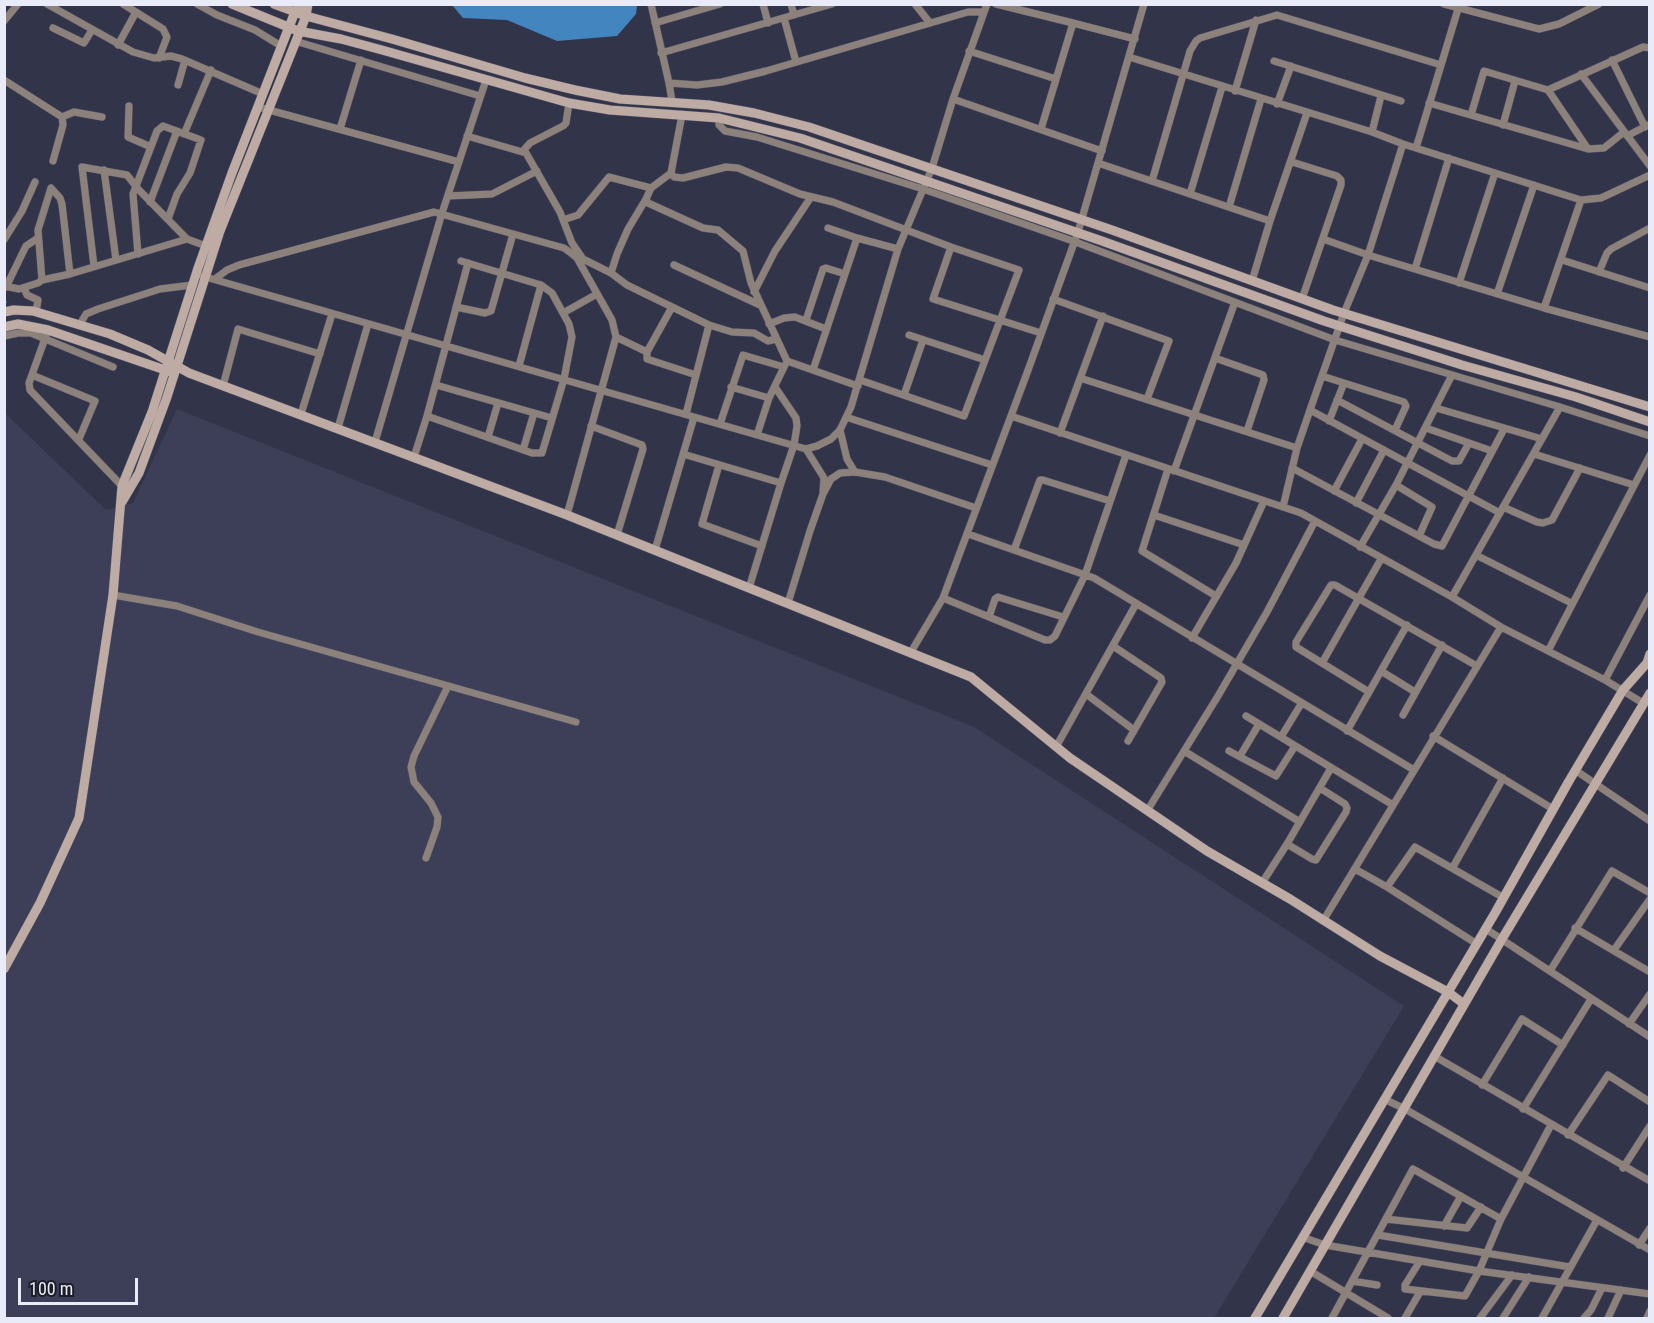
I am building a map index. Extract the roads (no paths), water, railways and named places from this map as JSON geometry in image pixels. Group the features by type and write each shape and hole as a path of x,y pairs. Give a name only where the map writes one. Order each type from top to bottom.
{"street":[{"path":"4,21 18,4"},
{"path":"47,4 118,45 145,57 171,56 186,60 263,94"},
{"path":"123,4 159,26 165,33 166,41 159,58"},
{"path":"197,4 255,30 281,46"},
{"path":"232,4 294,33 361,60 480,96"},
{"path":"274,4 298,8 306,16 575,90 620,99 672,101 754,112 809,127 1082,219 1344,313 1650,407"},
{"path":"4,969 40,903 79,818 113,595 122,486 205,277 262,109 263,94 281,46 306,16 308,4"},
{"path":"651,4 672,101"},
{"path":"655,23 720,4"},
{"path":"763,4 768,23"},
{"path":"791,4 794,15"},
{"path":"661,53 832,4"},
{"path":"915,4 930,23"},
{"path":"205,277 757,435 806,448 817,446 831,440 840,430 846,417 859,383 898,249 932,168 969,51 987,4"},
{"path":"911,652 943,598 1082,219 1144,4"},
{"path":"1444,4 1539,29 1560,24 1599,4"},
{"path":"998,5 1135,39"},
{"path":"205,277 206,246 294,33 298,8"},
{"path":"1416,148 1458,9"},
{"path":"118,45 136,12"},
{"path":"669,83 711,84 968,12 983,12"},
{"path":"1152,181 1190,51 1196,41 1277,15 1287,16 1441,65"},
{"path":"784,18 796,62"},
{"path":"1235,91 1256,20"},
{"path":"1041,129 1073,23"},
{"path":"53,28 84,43 92,30"},
{"path":"294,33 341,39 569,103 610,110 719,118 800,138 1075,237 1340,326 1462,365 1576,397 1650,422"},
{"path":"1548,90 1643,47 1650,48"},
{"path":"969,51 1056,79"},
{"path":"1130,57 1581,200 1601,198 1650,175"},
{"path":"178,85 186,60"},
{"path":"340,129 361,60"},
{"path":"1429,103 1588,149 1604,148 1626,134 1647,125 1612,60"},
{"path":"1274,61 1401,101"},
{"path":"1277,104 1291,66"},
{"path":"150,202 211,70"},
{"path":"1471,115 1484,71 1548,90 1588,149"},
{"path":"1581,74 1650,166"},
{"path":"4,80 62,117"},
{"path":"375,442 442,213 486,80"},
{"path":"1503,125 1515,81"},
{"path":"1190,194 1222,87"},
{"path":"1372,132 1381,96"},
{"path":"953,99 1102,151"},
{"path":"1229,207 1261,99"},
{"path":"523,150 530,143 564,126 569,103"},
{"path":"129,106 128,137 151,147"},
{"path":"262,109 459,162"},
{"path":"62,117 74,112 102,117"},
{"path":"1252,281 1307,113"},
{"path":"611,273 628,229 651,188 671,173 682,115"},
{"path":"53,162 63,125 62,117"},
{"path":"138,254 132,197 159,128 166,126 201,140 190,172 177,194 168,219"},
{"path":"467,136 523,150 529,155 612,320 615,337 567,515"},
{"path":"1283,507 1297,448 1344,313 1368,255 1403,144"},
{"path":"1415,269 1449,158"},
{"path":"1292,162 1337,176 1341,180 1302,299"},
{"path":"1098,163 1270,221"},
{"path":"94,266 82,167 128,175 135,186 187,239 206,246"},
{"path":"671,173 674,177 683,178 726,167 738,168 811,197 833,202 1018,270 964,416 904,395 813,370 743,355 720,424"},
{"path":"104,170 116,260"},
{"path":"448,196 492,194 537,171"},
{"path":"1459,283 1494,173"},
{"path":"563,220 578,215 609,177 651,188"},
{"path":"4,240 22,211 34,182"},
{"path":"1497,294 1534,185"},
{"path":"42,280 39,226 51,188 62,204 70,274"},
{"path":"754,292 775,251 811,197"},
{"path":"646,199 651,205 703,228 718,230 739,246 744,253 748,277 786,364 769,398 757,435"},
{"path":"1544,308 1581,200"},
{"path":"80,324 86,314 160,289 192,285 205,277 239,265 429,213 442,213 564,248 580,259 611,273 627,285 710,325 736,333 754,333 768,341 776,339"},
{"path":"828,228 898,249"},
{"path":"1599,272 1611,249 1650,228"},
{"path":"456,307 489,313 513,234"},
{"path":"1075,237 1335,340 1650,436"},
{"path":"38,238 26,246 5,286 15,289 24,288 38,284 42,280 70,274 187,239"},
{"path":"813,370 857,238"},
{"path":"1323,239 1459,283 1650,337"},
{"path":"951,247 933,299 1041,333"},
{"path":"1562,260 1650,288"},
{"path":"414,457 436,385 465,262 549,289 563,313 572,337 564,380 542,453 532,453 427,416"},
{"path":"675,265 760,305"},
{"path":"806,320 823,269 845,274"},
{"path":"121,505 139,473 167,397 171,367 192,285"},
{"path":"519,366 541,285"},
{"path":"24,288 27,295 38,300 36,312"},
{"path":"563,313 597,294"},
{"path":"1053,299 1168,341 1147,399"},
{"path":"1216,596 1142,551 1235,302"},
{"path":"672,307 647,352 647,359 696,375"},
{"path":"4,312 14,310 36,312 80,324 148,350 171,367"},
{"path":"301,414 333,314"},
{"path":"1060,433 1103,316"},
{"path":"768,324 789,317 806,320 826,329"},
{"path":"338,428 368,324"},
{"path":"4,327 28,325 113,367"},
{"path":"655,550 683,454 696,375 710,325"},
{"path":"223,386 238,330 320,354"},
{"path":"4,336 25,332 47,334 189,373 567,515 971,677 1056,747 1207,851 1380,956 1448,992 1464,1004"},
{"path":"47,334 29,383 30,390 122,486"},
{"path":"909,335 985,360"},
{"path":"615,337 647,352"},
{"path":"904,395 923,339"},
{"path":"1215,358 1263,375 1264,380 1247,431"},
{"path":"32,375 95,401 78,440"},
{"path":"1360,547 1396,485 1452,375"},
{"path":"1322,376 1404,402 1406,406 1395,430"},
{"path":"1080,378 1297,448"},
{"path":"1329,421 1344,383"},
{"path":"436,385 552,418"},
{"path":"731,387 769,398"},
{"path":"749,588 794,445 797,426 796,418 775,387"},
{"path":"1337,400 1456,462 1461,458 1469,443"},
{"path":"488,437 498,403"},
{"path":"1452,597 1560,407"},
{"path":"1436,408 1542,439"},
{"path":"1310,410 1469,496 1538,522 1552,520 1581,468"},
{"path":"523,450 534,413"},
{"path":"1011,416 1301,513 1501,627 1605,680 1644,703"},
{"path":"846,417 992,465"},
{"path":"591,426 642,445 643,449 617,535"},
{"path":"1426,428 1492,451"},
{"path":"1292,468 1378,515 1442,546 1504,429"},
{"path":"840,430 847,459 855,472"},
{"path":"1334,491 1362,439"},
{"path":"806,448 824,478 823,494"},
{"path":"1356,503 1384,450"},
{"path":"683,454 781,483"},
{"path":"1534,454 1634,485"},
{"path":"1548,651 1650,454"},
{"path":"943,598 1045,640 1050,640 1055,636 1085,575 1126,455"},
{"path":"718,465 702,524 762,546"},
{"path":"789,603 823,494 831,479 840,473 855,472 885,477 976,508"},
{"path":"1014,550 1040,480 1110,501"},
{"path":"1396,485 1432,507 1419,536"},
{"path":"1192,638 1244,545 1264,501"},
{"path":"1154,515 1244,545"},
{"path":"1147,811 1237,665 1315,521"},
{"path":"968,534 1094,578 1414,770"},
{"path":"1476,555 1571,603"},
{"path":"1322,663 1381,559"},
{"path":"1369,692 1296,647 1296,642 1329,586 1335,585 1477,666"},
{"path":"113,595 177,606 258,632 576,722"},
{"path":"1605,680 1650,595"},
{"path":"989,617 995,599 998,597 1063,617"},
{"path":"1056,747 1136,604"},
{"path":"1347,731 1407,625"},
{"path":"1323,921 1501,627"},
{"path":"1403,715 1442,645"},
{"path":"1113,646 1161,678 1162,682 1128,741"},
{"path":"1255,1318 1504,898 1575,770 1623,690 1649,660"},
{"path":"1382,670 1415,692"},
{"path":"426,858 437,827 438,817 431,803 414,782 411,767 414,756 448,686"},
{"path":"1283,1318 1502,939 1650,693"},
{"path":"1086,694 1134,730"},
{"path":"1281,737 1301,704"},
{"path":"1246,716 1393,805"},
{"path":"1240,756 1259,724"},
{"path":"1433,736 1553,809"},
{"path":"1229,751 1276,776 1295,746"},
{"path":"1185,751 1300,822"},
{"path":"1262,883 1331,768"},
{"path":"1575,770 1595,786 1650,821"},
{"path":"1453,867 1503,778"},
{"path":"1287,844 1316,860 1346,812 1345,804 1320,788"},
{"path":"1388,887 1415,847 1504,898"},
{"path":"1355,868 1477,944"},
{"path":"1550,971 1612,871 1650,893"},
{"path":"1614,950 1650,899"},
{"path":"1575,928 1650,972"},
{"path":"1485,929 1650,1037"},
{"path":"1629,1024 1650,994"},
{"path":"1523,1109 1591,999"},
{"path":"1482,1085 1522,1019 1563,1045"},
{"path":"1434,1056 1568,1136 1650,1181"},
{"path":"1568,1136 1608,1076 1650,1102"},
{"path":"1384,1100 1405,1109 1650,1250"},
{"path":"1420,1261 1404,1287 1407,1290 1463,1297 1467,1294 1479,1271 1485,1252 1551,1125"},
{"path":"1623,1167 1650,1126"},
{"path":"1332,1318 1413,1169 1502,1219"},
{"path":"1444,1226 1461,1196"},
{"path":"1386,1219 1467,1228 1481,1207"},
{"path":"1542,1318 1597,1220"},
{"path":"1640,1245 1650,1228"},
{"path":"1378,1235 1570,1267"},
{"path":"1302,1237 1325,1245 1479,1271 1650,1294"},
{"path":"1310,1271 1346,1293 1377,1316 1388,1318"},
{"path":"1480,1318 1512,1275"},
{"path":"1503,1318 1529,1277"},
{"path":"1352,1281 1377,1285"},
{"path":"1584,1318 1591,1310 1602,1288"},
{"path":"1608,1318 1621,1290"},
{"path":"1405,1318 1420,1292"},
{"path":"1647,1318 1650,1311"}],"water":[{"path":"452,5 637,5 636,14 617,36 557,41 507,20 463,18"}]}
